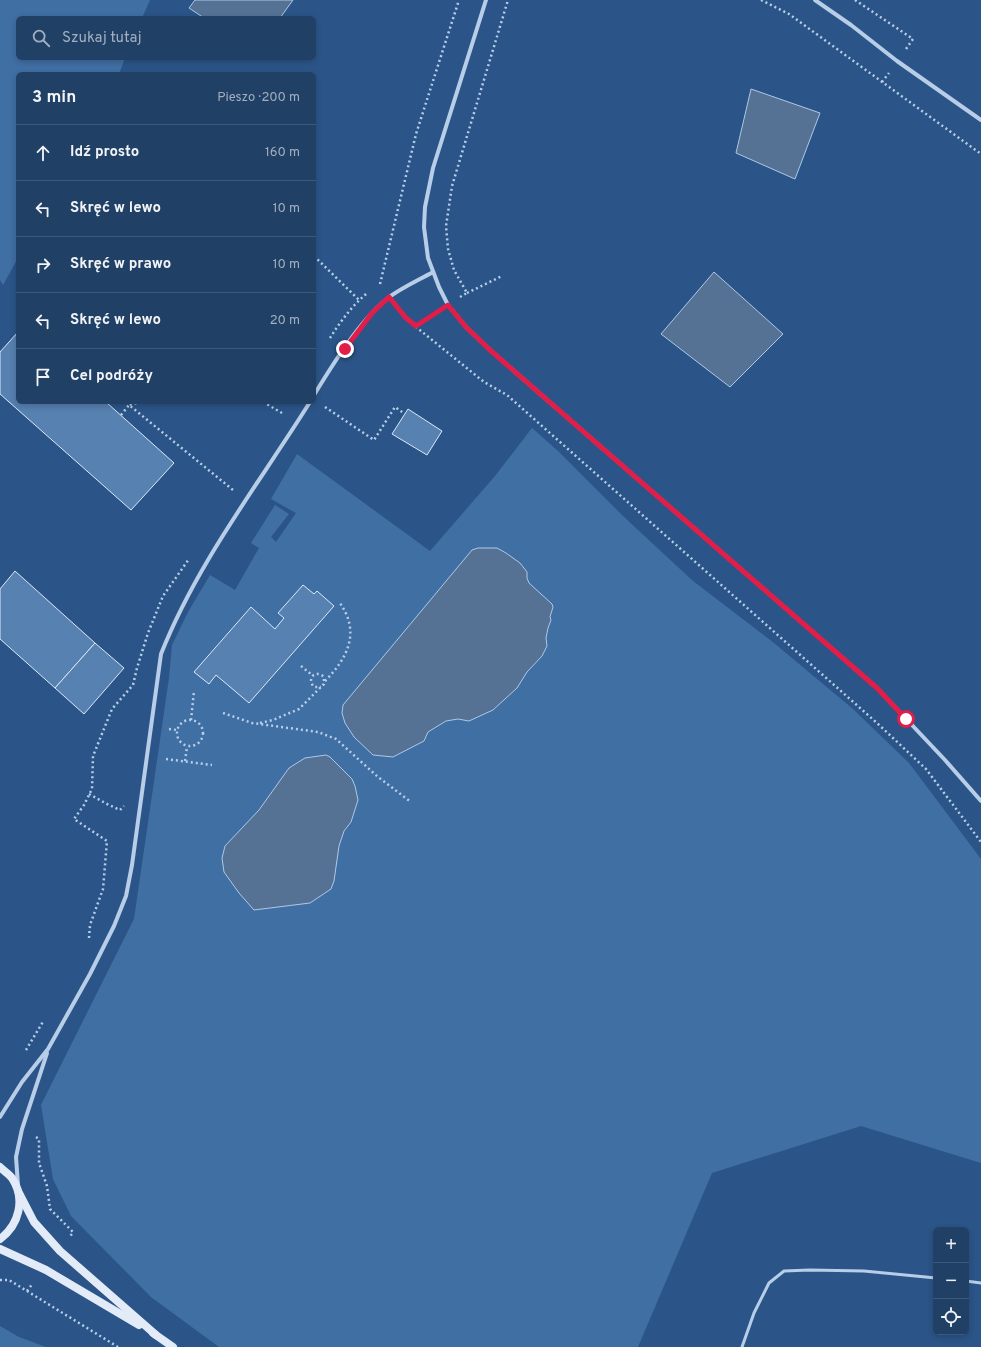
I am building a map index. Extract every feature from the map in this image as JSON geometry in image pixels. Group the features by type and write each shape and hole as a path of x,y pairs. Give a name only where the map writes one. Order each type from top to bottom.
{"main road":[{"path":"0,1167 11,1178 34,1222 60,1251 156,1335"},
{"path":"0,1239 11,1230 17,1218 20,1204 18,1191"},
{"path":"0,1249 46,1270 156,1335 173,1347"}],"street":[{"path":"486,0 433,168 425,207 424,227 428,258 448,305 466,327 490,350 877,688 945,760 981,801"},
{"path":"815,0 851,25 897,61 981,120"},
{"path":"316,392 360,327 372,313 389,297 433,272"},
{"path":"0,1117 22,1082 48,1049 98,958 114,926 126,896 132,865 161,654 183,602 206,561 309,404"},
{"path":"18,1191 16,1156 22,1129 48,1049"}],"lane":[{"path":"742,1347 754,1313 769,1283 784,1271 864,1271 933,1278"},
{"path":"969,1281 981,1283"}],"path":[{"path":"459,0 416,134 379,283 406,318 484,382 507,395 877,723 926,769 981,842"},
{"path":"467,293 454,270 448,249 446,226 452,186 508,0"},
{"path":"761,0 789,14 981,154"},
{"path":"316,258 359,300"},
{"path":"416,326 467,293 502,276"},
{"path":"121,416 129,405 133,404"},
{"path":"266,404 282,413"},
{"path":"129,405 233,490"},
{"path":"321,405 374,440 395,408 405,414"},
{"path":"258,723 273,720 299,709 315,695 325,681 331,676 345,655 351,634 350,620 346,610 339,602"},
{"path":"301,666 312,675"},
{"path":"312,675 316,673 321,674 325,681"},
{"path":"312,675 310,679 311,683 314,687 321,687"},
{"path":"191,720 194,691"},
{"path":"223,713 252,723 318,732 336,739 410,802"},
{"path":"185,720 191,720 201,726 203,735 202,739 196,745 187,746 180,742 176,734 181,723 185,720"},
{"path":"169,729 177,730"},
{"path":"185,762 187,746"},
{"path":"166,759 212,765"},
{"path":"89,794 120,810 127,803"},
{"path":"98,958 89,950 90,925 103,889 108,841"},
{"path":"39,1139 39,1163 47,1186 50,1209 73,1232"},
{"path":"0,1280 9,1280 118,1347"}],"shaded area":[{"path":"0,0 150,0 143,16 16,16 16,60 124,60 120,72 16,72 16,262 3,285 0,280"},
{"path":"195,0 293,0 281,16 201,16 189,8"},
{"path":"751,89 820,113 795,179 736,153"},
{"path":"714,272 783,334 730,387 661,334"},
{"path":"532,428 558,451 624,517 693,581 774,643 853,709 909,763 981,859 981,1163 861,1126 712,1173 638,1347 219,1347 151,1297 71,1216 53,1179 41,1105 134,919 169,678 172,645 188,612 210,575 235,590 259,548 251,543 275,505 289,514 271,537 276,542 296,513 271,499 297,454 430,551 495,476"},
{"path":"478,548 497,548 520,563 527,572 529,583 552,604 551,620 546,638 547,646 542,656 527,672 517,688 493,710 469,721 458,719 446,721 428,732 424,741 393,757 373,755 354,737 345,723 342,713 343,705 472,550"},
{"path":"326,755 330,757 352,779 358,800 351,822 344,831 339,846 334,881 331,889 310,903 254,910 239,893 224,872 222,858 225,846 259,810 289,768 305,758"},
{"path":"0,1326 19,1337 46,1347 0,1347"}],"building":[{"path":"16,334 16,404 108,404 174,463 131,510 0,394 0,352"},
{"path":"408,409 442,431 427,455 392,434"},
{"path":"15,571 95,643 55,688 0,639 0,589"},
{"path":"303,585 314,594 317,591 334,606 249,703 216,675 209,684 194,672 251,607 275,629 284,618 278,613"},
{"path":"95,643 124,668 84,714 55,688"}],"route":[{"path":"345,349 360,327 389,297 406,318 416,326 448,305 466,327 490,350 877,688 906,719"}]}
